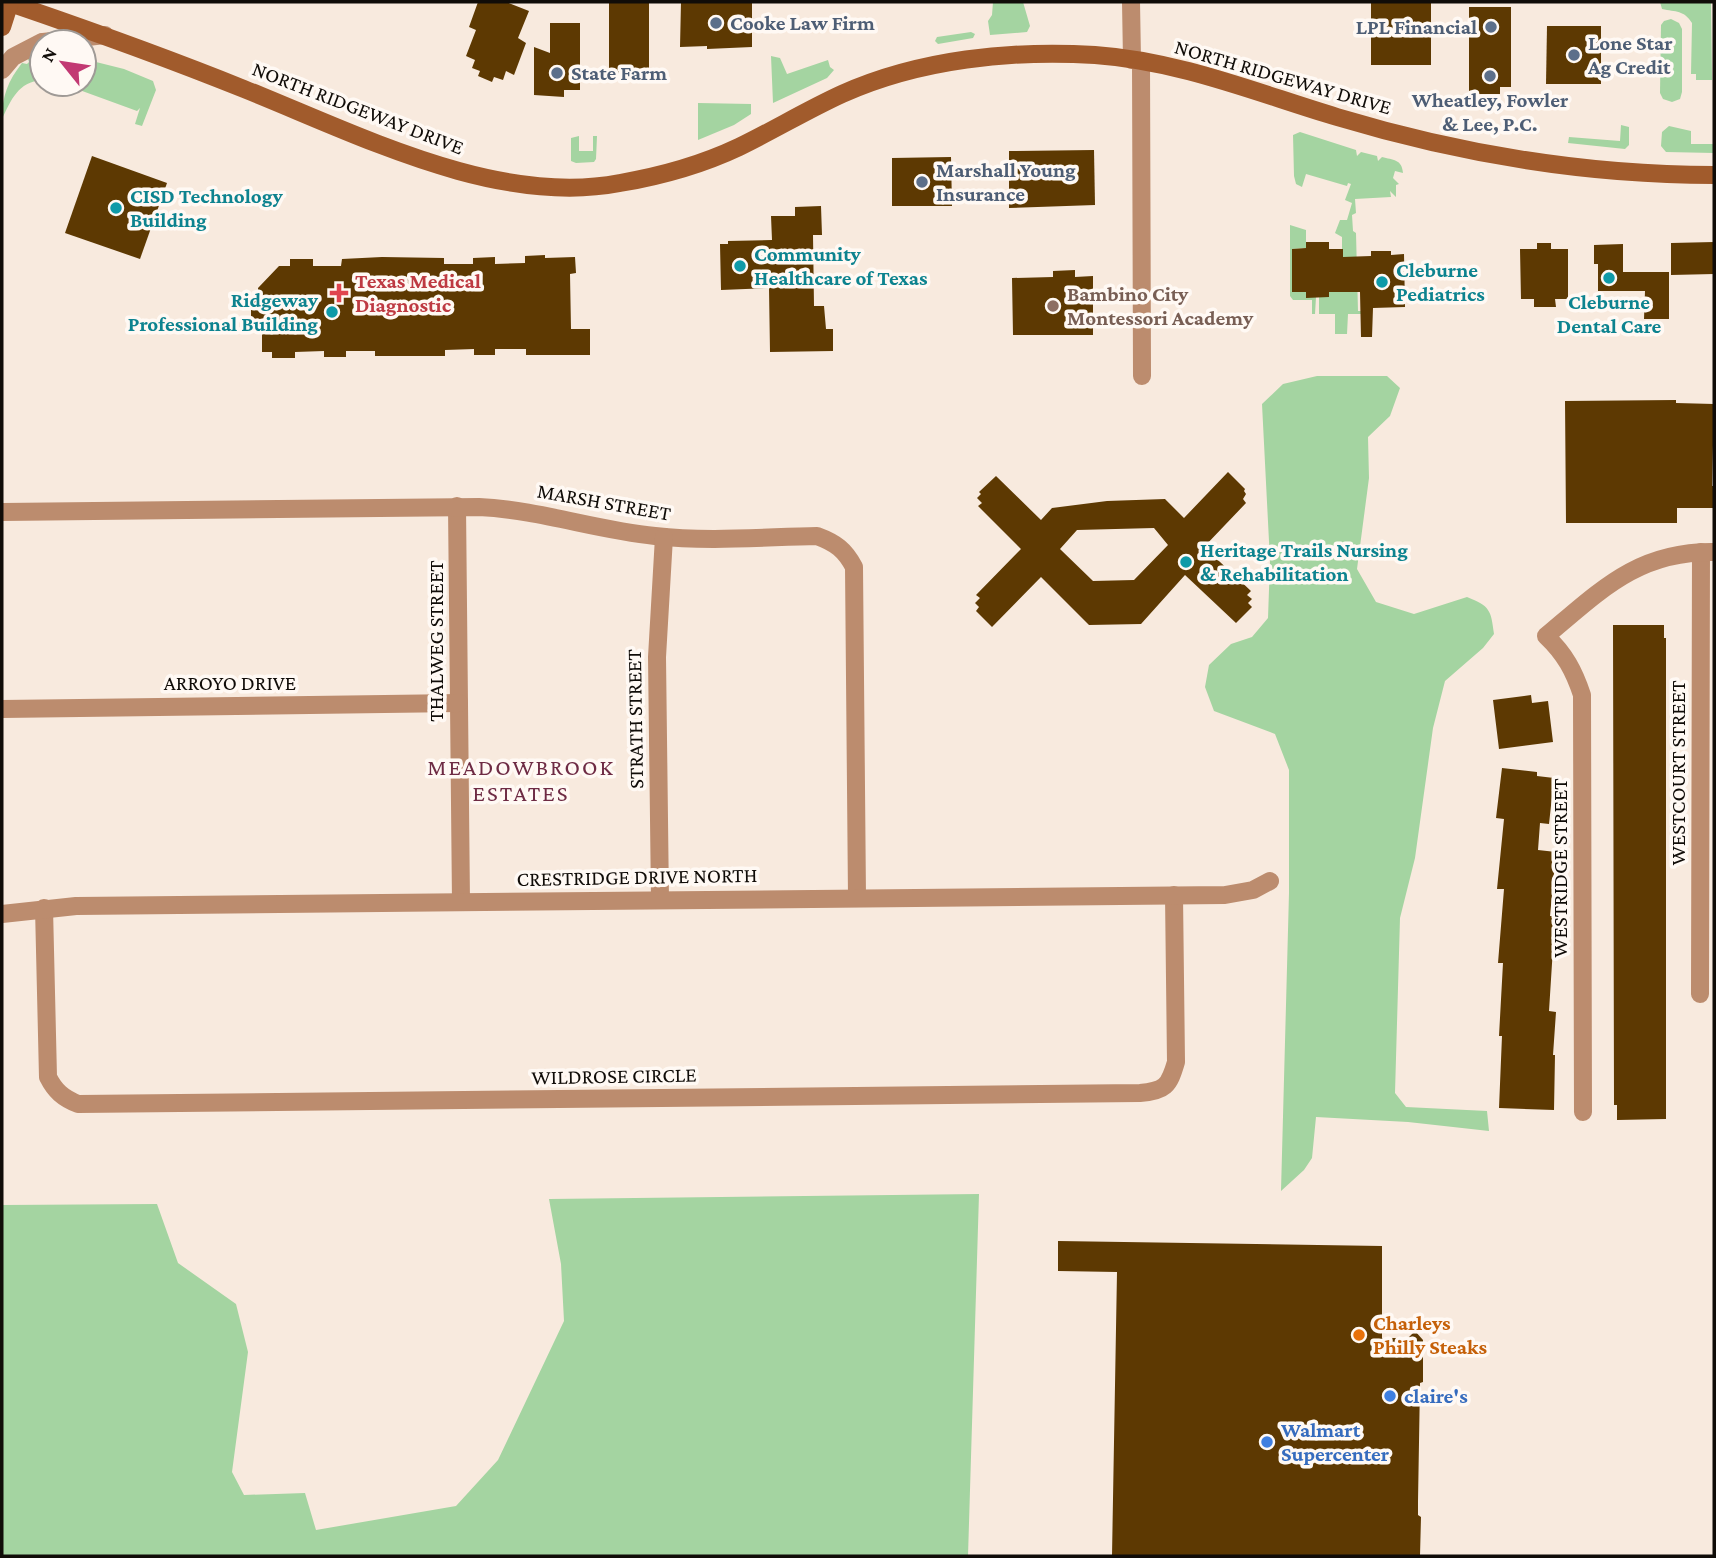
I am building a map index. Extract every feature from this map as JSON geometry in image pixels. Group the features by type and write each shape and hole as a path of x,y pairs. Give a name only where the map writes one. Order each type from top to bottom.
{"street":[{"path":"2,27 10,2"},
{"name":"NORTH RIDGEWAY DRIVE","path":"10,2 105,35 422,160 503,182 592,188 676,171 742,146 845,93 925,69 984,58 1031,54 1101,56 1214,76 1334,116 1462,150 1605,171 1714,175"},
{"path":"1131,2 1136,61 1142,376"},
{"path":"98,36 105,35"},
{"path":"2,70 13,57 28,50"},
{"name":"MARSH STREET","path":"2,512 457,506 504,508 630,533 664,537 817,536 833,542 846,552 850,559 854,567 855,581 857,897"},
{"name":"THALWEG STREET","path":"457,506 461,902"},
{"name":"STRATH STREET","path":"660,900 657,657 664,537"},
{"name":"WESTRIDGE STREET","path":"1583,1112 1582,695 1573,668 1559,648 1546,636 1613,580 1643,564 1707,552"},
{"name":"WESTCOURT STREET","path":"1700,994 1707,552"},
{"name":"ARROYO DRIVE","path":"2,709 459,703"},
{"name":"CRESTRIDGE DRIVE NORTH","path":"2,914 76,906 1226,895 1253,890 1270,881"},
{"name":"WILDROSE CIRCLE","path":"44,908 48,1077 54,1089 64,1098 78,1104 1098,1094 1157,1092 1170,1081 1176,1062 1174,895"}],"green space":[{"path":"993,2 1023,2 1030,26 1027,32 990,35 988,21 992,15"},
{"path":"1660,2 1711,2 1712,80 1696,80 1696,74 1691,74 1692,23 1683,14 1662,9"},
{"path":"1671,19 1679,23 1682,29 1682,92 1680,99 1672,102 1663,99 1660,93 1661,25"},
{"path":"971,32 975,34 973,38 938,44 935,41 937,37"},
{"path":"771,56 780,58 787,74 828,60 834,70 827,78 773,103"},
{"path":"98,62 124,69 153,81 156,90 142,126 135,124 140,108 137,111 98,97"},
{"path":"22,63 27,64 28,84 16,93 2,119 7,89"},
{"path":"698,103 751,104 751,114 734,125 698,140"},
{"path":"1621,125 1629,127 1629,145 1625,149 1568,143 1569,137 1620,141"},
{"path":"1669,126 1691,131 1691,144 1714,144 1714,153 1666,152 1661,146 1662,132"},
{"path":"1300,132 1356,150 1357,156 1361,152 1377,156 1378,161 1382,157 1393,160 1402,168 1403,173 1395,171 1393,178 1399,184 1396,185 1396,197 1390,191 1391,197 1355,199 1356,213 1352,215 1353,231 1356,233 1358,311 1372,311 1371,314 1348,314 1347,334 1335,334 1335,314 1319,314 1319,297 1329,297 1329,292 1342,292 1342,237 1335,233 1340,220 1347,220 1352,203 1345,200 1351,184 1348,183 1347,186 1306,174 1302,187 1296,184 1293,135"},
{"path":"579,136 579,151 593,151 593,136 597,136 594,162 571,161 571,138"},
{"path":"1290,225 1306,230 1306,248 1292,249 1292,292 1306,292 1306,297 1316,297 1315,314 1312,314 1312,300 1293,300 1290,296"},
{"path":"1317,376 1387,376 1400,388 1390,416 1368,437 1369,478 1357,569 1376,602 1414,614 1467,597 1485,606 1492,619 1494,634 1483,648 1445,681 1433,728 1415,858 1400,918 1395,1093 1406,1107 1487,1111 1489,1131 1408,1122 1316,1117 1312,1158 1304,1170 1281,1191 1289,893 1289,770 1275,734 1214,711 1205,687 1209,665 1231,644 1252,637 1268,618 1270,561 1262,404 1283,384"},
{"path":"979,1194 968,1556 2,1556 2,1205 157,1204 178,1263 236,1304 248,1352 232,1472 244,1495 305,1493 316,1530 456,1506 498,1460 564,1321 561,1264 549,1199"}],"building":[{"path":"478,2 506,2 529,11 518,38 526,43 514,75 506,71 503,80 494,77 492,82 478,76 480,71 472,68 475,60 466,56 476,30 469,27"},
{"path":"609,2 649,2 649,73 609,74"},
{"name":"Cooke Law Firm","path":"681,2 752,2 752,47 680,47"},
{"path":"1371,2 1431,2 1431,65 1371,65"},
{"path":"1469,7 1511,7 1511,87 1500,87 1500,94 1469,94"},
{"name":"State Farm","path":"550,23 580,23 580,90 564,90 564,97 534,95 534,47 550,53"},
{"name":"Lone Star Ag Credit","path":"1547,26 1601,26 1601,84 1546,84"},
{"path":"1094,150 1095,205 1009,208 1009,151"},
{"name":"CISD Technology Building","path":"92,156 167,183 140,259 65,233"},
{"name":"Marshall Young Insurance","path":"951,157 952,206 892,206 892,158"},
{"path":"821,206 822,235 813,235 814,306 824,306 826,329 833,329 833,351 770,352 769,288 721,290 720,244 728,244 728,241 772,240 771,216 795,216 795,207"},
{"path":"1306,242 1329,242 1329,249 1343,249 1343,257 1371,256 1371,251 1391,251 1391,255 1404,254 1405,307 1373,308 1372,337 1361,337 1360,292 1329,292 1329,297 1306,298 1306,292 1292,292 1292,249 1306,248"},
{"path":"1714,242 1714,274 1671,275 1671,243"},
{"path":"1537,243 1551,243 1551,249 1568,249 1568,299 1555,299 1556,307 1534,307 1534,299 1521,299 1520,249 1537,249"},
{"path":"1623,244 1623,272 1669,272 1669,319 1644,319 1645,291 1598,291 1598,264 1594,264 1594,245"},
{"path":"545,255 545,258 575,257 576,273 570,274 571,329 590,329 590,355 526,355 526,349 495,349 495,355 474,355 474,349 445,350 445,356 375,356 375,351 346,351 346,357 324,357 324,351 295,352 295,358 272,358 272,352 262,352 262,327 251,327 251,296 258,296 258,288 279,266 290,266 290,259 313,259 313,266 341,266 342,259 444,258 444,264 473,264 473,258 495,257 495,264 525,263 525,256"},
{"name":"Bambino City Montessori Academy","path":"1075,270 1075,277 1093,276 1093,335 1013,335 1012,278 1053,277 1053,271"},
{"path":"1676,400 1676,403 1714,404 1714,508 1677,508 1677,523 1566,523 1565,401"},
{"name":"Heritage Trails Nursing & Rehabilitation","path":"1228,472 1245,489 1243,499 1246,503 1204,547 1251,591 1247,595 1252,599 1248,603 1252,607 1236,623 1185,575 1141,624 1089,625 1041,577 992,627 976,611 979,607 975,603 980,598 976,595 1021,549 978,506 982,503 977,498 981,494 979,492 996,476 1041,520 1052,508 1107,501 1165,499 1184,518","holes":["1154,528 1168,545 1134,580 1093,581 1060,549 1077,530"]},
{"path":"1613,625 1664,625 1666,638 1666,1119 1617,1120 1617,1105 1614,1105"},
{"path":"1531,695 1532,703 1548,701 1553,742 1499,749 1493,700"},
{"path":"1502,768 1537,772 1537,776 1554,778 1549,824 1540,823 1538,850 1556,852 1550,916 1555,916 1549,1011 1556,1012 1553,1055 1554,1110 1499,1108 1503,963 1498,963 1504,889 1497,889 1504,819 1496,818"},
{"name":"Walmart Supercenter","path":"1058,1241 1382,1246 1382,1338 1408,1338 1415,1331 1423,1340 1418,1501 1418,1515 1421,1517 1420,1556 1112,1556 1117,1272 1058,1271"}],"place":[{"name":"Cooke Law Firm","path":"716,23"},
{"name":"LPL Financial","path":"1491,27"},
{"name":"Lone Star Ag Credit","path":"1574,55"},
{"name":"State Farm","path":"557,73"},
{"name":"Wheatley, Fowler & Lee, P.C.","path":"1490,76"},
{"name":"Marshall Young Insurance","path":"922,182"},
{"name":"CISD Technology Building","path":"116,208"},
{"name":"Community Healthcare of Texas","path":"740,266"},
{"name":"Cleburne Dental Care","path":"1609,278"},
{"name":"Cleburne Pediatrics","path":"1382,282"},
{"name":"Texas Medical Diagnostic","path":"339,293"},
{"name":"Bambino City Montessori Academy","path":"1053,306"},
{"name":"Ridgeway Professional Building","path":"332,312"},
{"name":"Heritage Trails Nursing & Rehabilitation","path":"1186,562"},
{"name":"Charleys Philly Steaks","path":"1359,1335"},
{"name":"claire's","path":"1390,1396"},
{"name":"Walmart Supercenter","path":"1267,1442"}],"district":[{"name":"MEADOWBROOK ESTATES","path":"521,780"}]}
